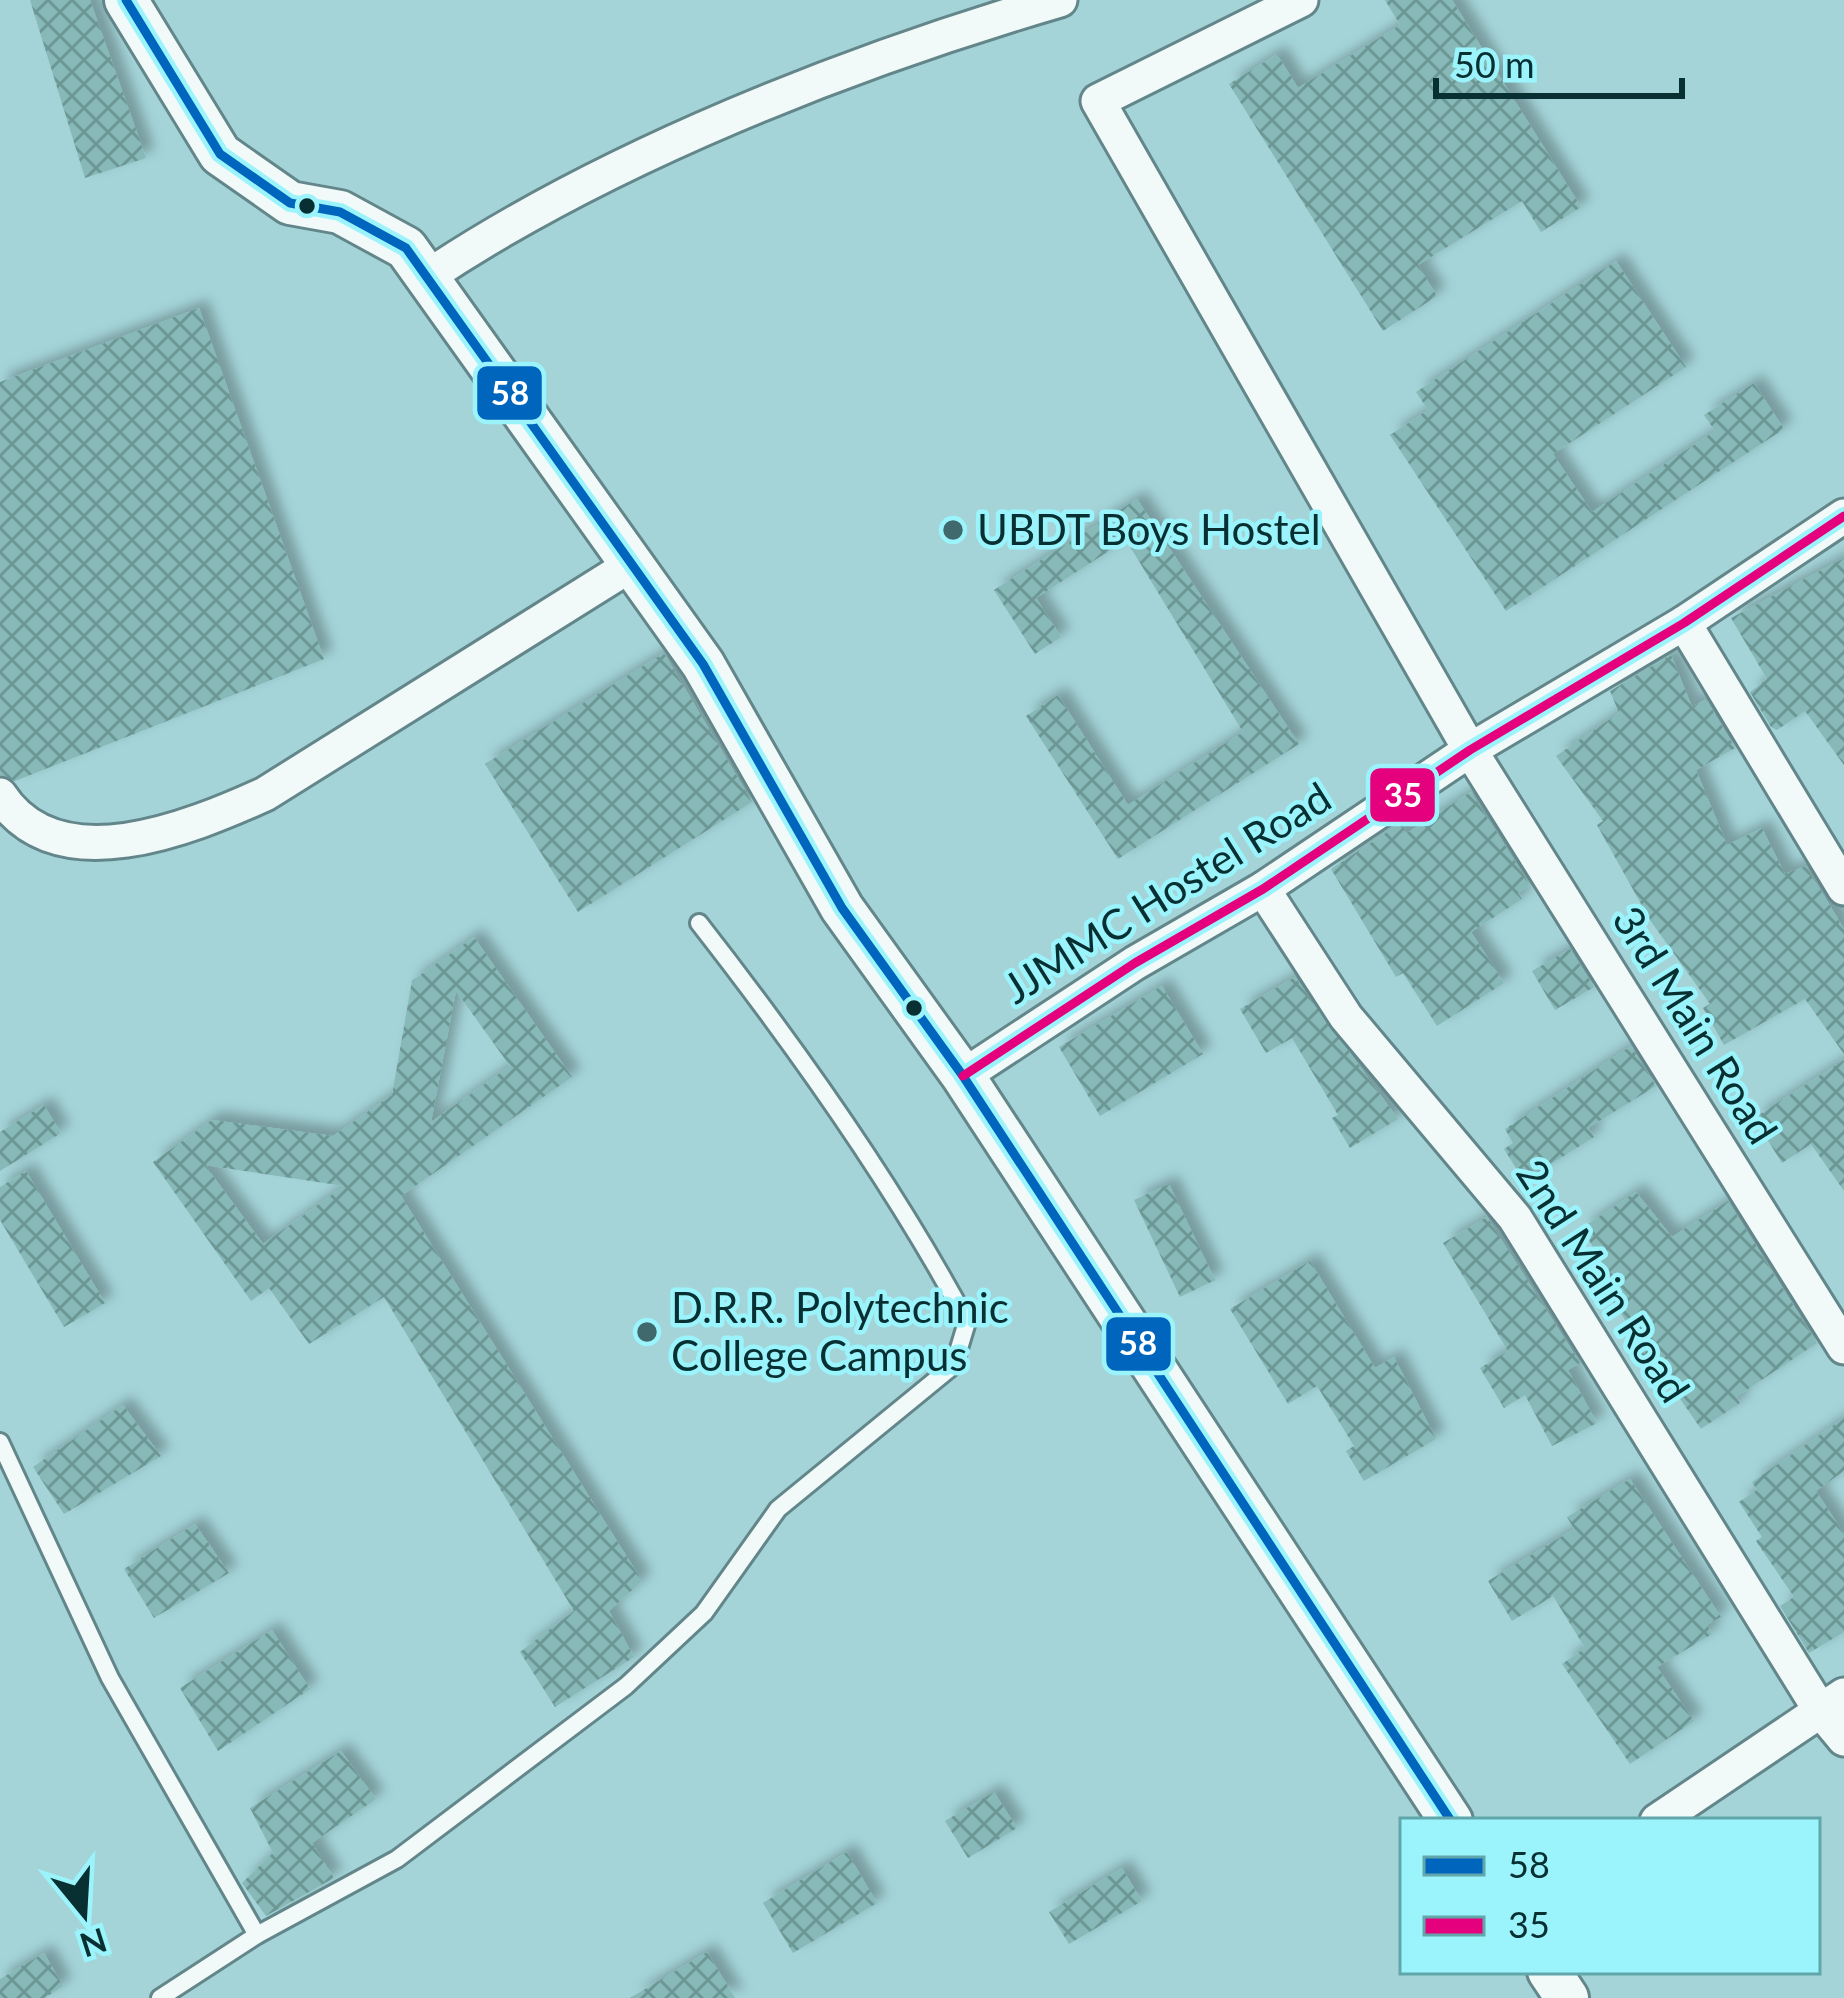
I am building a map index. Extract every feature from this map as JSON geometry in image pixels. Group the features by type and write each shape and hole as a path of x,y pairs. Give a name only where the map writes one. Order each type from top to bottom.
{"street":[{"path":"126,0 220,154 290,203 340,212 406,248 703,664 842,908 963,1076 1449,1818"},
{"path":"427,277 516,218 772,102 954,31 1060,0"},
{"name":"3rd Main Road","path":"1300,0 1098,101 1470,750 1844,1347"},
{"name":"JJMMC Hostel Road","path":"963,1076 1135,963 1263,889 1470,750 1684,623 1844,516"},
{"path":"0,795 9,809 47,837 124,841 200,824 265,794 634,563"},
{"path":"1684,623 1844,889"},
{"name":"2nd Main Road","path":"1263,889 1346,1017 1516,1218 1832,1702 1844,1739"},
{"path":"1661,1818 1832,1702"}],"lane":[{"path":"160,1998 257,1935 398,1859 626,1686 704,1613 778,1509 954,1365 967,1322 936,1264 775,1018 699,923"},
{"path":"0,1442 110,1678 257,1935"}],"building":[{"path":"30,0 90,0 146,158 85,178"},
{"path":"1385,0 1452,0 1581,207 1541,232 1522,201 1418,265 1437,296 1383,331 1229,84 1277,54 1298,88 1400,25"},
{"path":"1616,261 1686,367 1553,454 1592,512 1715,431 1704,415 1754,383 1784,429 1506,611 1390,435 1428,410 1416,392"},
{"path":"199,308 324,659 15,781 0,775 0,382"},
{"path":"1137,499 1299,744 1118,859 1026,716 1058,695 1128,805 1243,732 1126,540 1036,598 1061,637 1035,654 994,590"},
{"path":"1844,558 1844,765 1805,711 1777,730 1771,727 1750,692 1767,679 1731,618"},
{"path":"664,653 752,802 578,912 485,764"},
{"path":"1671,655 1692,707 1706,699 1735,748 1696,770 1727,845 1762,828 1785,874 1806,866 1844,929 1844,1054 1805,999 1724,1045 1703,1008 1710,1004 1650,920 1597,825 1603,821 1556,756 1619,713 1610,691"},
{"path":"1471,792 1530,885 1518,893 1522,899 1471,932 1504,983 1437,1026 1403,973 1396,977 1331,869 1401,823 1407,833"},
{"path":"474,937 572,1077 401,1196 642,1581 609,1611 634,1657 555,1707 520,1652 574,1611 384,1297 309,1344 269,1288 251,1301 153,1162 212,1120 333,1136 392,1095 412,981","holes":["456,991 510,1066 431,1122","205,1165 344,1186 263,1244"]},
{"path":"1570,949 1594,987 1555,1010 1532,971"},
{"path":"1295,977 1398,1119 1350,1148 1332,1118 1338,1115 1292,1038 1266,1053 1240,1009"},
{"path":"1162,986 1203,1054 1100,1116 1059,1047"},
{"path":"1631,1046 1656,1086 1588,1128 1594,1137 1524,1181 1504,1149 1513,1143 1505,1129"},
{"path":"1844,1060 1844,1191 1811,1144 1782,1163 1754,1118"},
{"path":"44,1105 61,1133 0,1171 0,1132"},
{"path":"26,1171 105,1303 64,1327 0,1220 0,1187"},
{"path":"1169,1184 1215,1280 1180,1297 1134,1200"},
{"path":"1636,1192 1672,1237 1728,1201 1817,1343 1736,1397 1740,1403 1701,1429 1667,1380 1660,1385 1629,1339 1635,1335 1606,1291 1615,1285 1582,1228"},
{"path":"1487,1217 1580,1363 1568,1370 1597,1423 1552,1446 1525,1395 1504,1408 1480,1368 1508,1351 1443,1243"},
{"path":"1310,1261 1375,1368 1394,1357 1436,1439 1364,1481 1346,1451 1354,1446 1317,1386 1288,1404 1230,1309"},
{"path":"123,1405 161,1456 64,1514 33,1467"},
{"path":"1844,1418 1844,1471 1816,1491 1844,1534 1844,1632 1809,1653 1780,1606 1794,1597 1756,1541 1762,1537 1739,1502 1757,1490 1752,1482"},
{"path":"1630,1479 1721,1617 1707,1625 1712,1634 1657,1667 1694,1721 1630,1764 1562,1664 1585,1648 1553,1596 1512,1621 1488,1581 1574,1529 1567,1517"},
{"path":"195,1524 229,1573 154,1618 124,1569"},
{"path":"272,1630 310,1689 218,1751 180,1688"},
{"path":"341,1751 376,1799 312,1843 334,1878 266,1916 242,1883 273,1853 250,1808"},
{"path":"994,1792 1017,1828 968,1858 945,1821"},
{"path":"847,1852 877,1903 793,1953 763,1903"},
{"path":"1122,1868 1142,1901 1069,1944 1049,1912"},
{"path":"707,1952 735,1998 630,1998"},
{"path":"44,1953 63,1986 45,1998 0,1998 0,1979"}],"transit line":[{"name":"58","path":"126,0 220,154 290,203 340,212 406,248 703,664 842,908 963,1076 1449,1818"},
{"name":"35","path":"963,1076 1135,963 1263,889 1470,750 1684,623 1844,516"}],"place":[{"name":"UBDT Boys Hostel","path":"953,530"},
{"name":"D.R.R. Polytechnic College Campus","path":"647,1332"}]}
